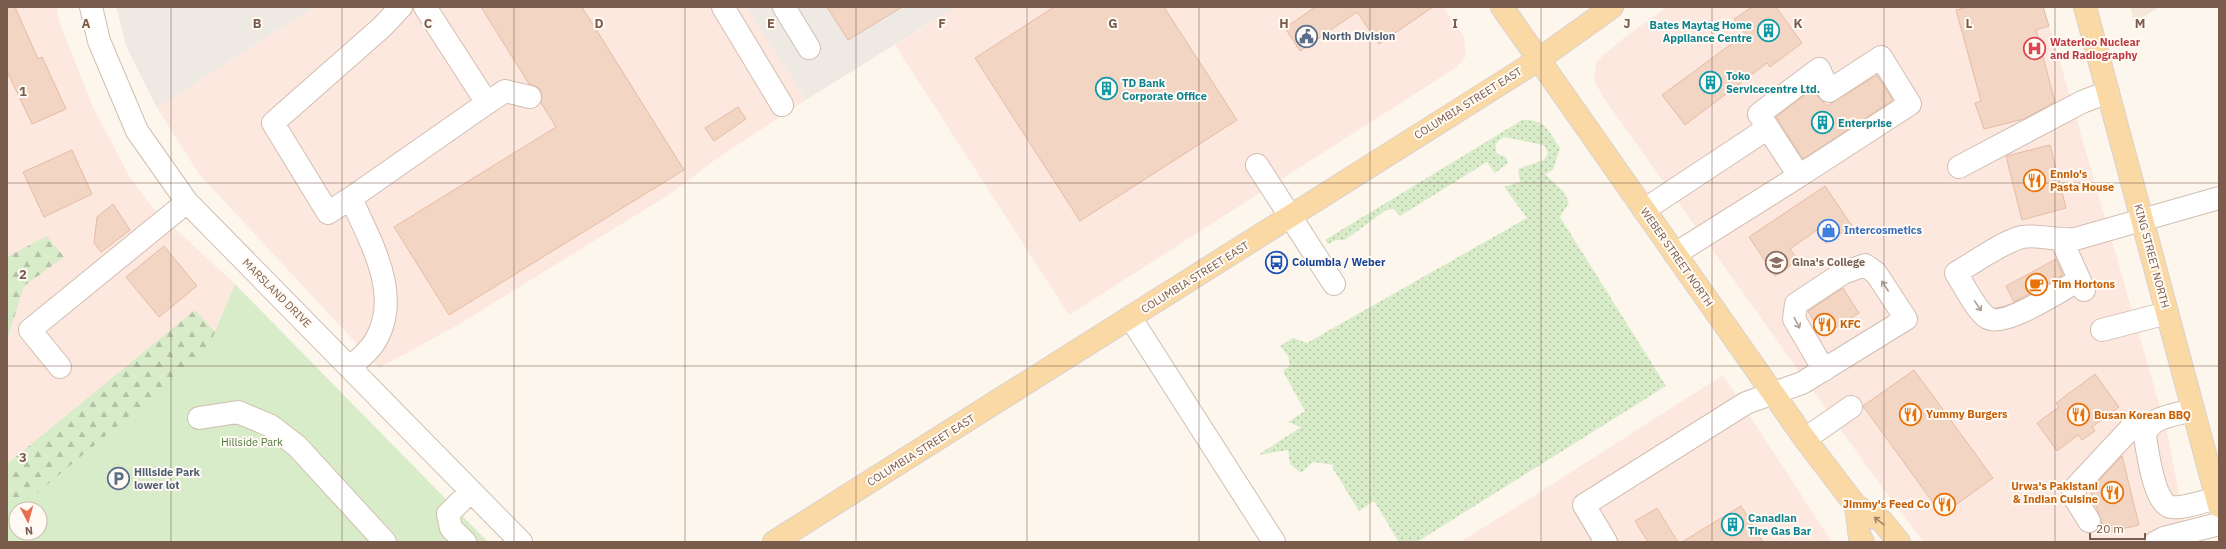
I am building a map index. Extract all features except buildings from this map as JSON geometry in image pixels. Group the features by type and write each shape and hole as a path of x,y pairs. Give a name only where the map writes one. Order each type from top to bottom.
{"main road":[{"name":"WEBER STREET NORTH","path":"1502,7 1805,438 1856,506 1882,522 1899,542"},
{"name":"COLUMBIA STREET EAST","path":"774,542 1538,60 1612,7"},
{"name":"KING STREET NORTH","path":"2085,7 2218,502"},
{"name":"WEBER STREET NORTH","path":"1856,506 1860,538 1863,542"}],"street":[{"name":"MARSLAND DRIVE","path":"91,7 99,41 137,131 187,202 351,367 521,542"},
{"path":"401,7 382,27 273,123 328,213 504,91 530,97"},
{"path":"425,7 487,103"},
{"path":"723,7 782,105"},
{"path":"784,7 810,48"},
{"path":"1675,254 1799,176 1910,104 1881,57 1829,91 1819,70 1759,114 1799,176"},
{"path":"1959,167 2082,102 2108,92"},
{"path":"1644,210 1768,128"},
{"path":"1257,166 1334,284"},
{"path":"351,198 382,272 387,297 385,314 375,342 351,367"},
{"path":"2062,241 2082,285 2012,316 1992,319 1988,318 1981,311 1956,273 2022,238 2035,236 2062,241 2088,236 2219,198"},
{"path":"60,367 30,330 187,202"},
{"path":"1606,542 1584,505 1746,403 1802,383 1824,370 1906,319 1871,268 1865,265 1843,273 1796,304 1794,319 1824,370"},
{"path":"2102,330 2167,313"},
{"path":"1130,317 1274,542"},
{"path":"1805,438 1851,407"},
{"path":"2193,410 2154,421 2146,431 2145,437 2158,495 2162,503 2170,507 2218,502"},
{"path":"199,418 238,412 271,426 297,446 385,542"},
{"path":"2089,521 2073,495 2074,489 2130,429 2136,428 2146,431"},
{"path":"465,542 452,528 448,514 471,491"},
{"path":"2156,542 2164,538 2219,524"}],"shaded area":[{"path":"7,7 57,7 59,21 92,105 130,178 154,209 235,284 207,351 26,501 7,501"},
{"path":"116,7 314,7 157,108 126,46"},
{"path":"314,7 746,7 806,100 716,159 670,194 458,325 379,368 199,174 157,108"},
{"path":"746,7 955,7 806,100"},
{"path":"955,7 1443,7 1464,36 1466,56 1457,67 1069,315 895,45"},
{"path":"1666,7 2044,7 2167,431 2188,542 1924,542 1884,490 1603,97 1594,79 1596,62 1620,41"},
{"path":"2130,7 2160,7 2134,22"},
{"path":"1723,375 1832,542 1460,542 1518,506"}],"green space":[{"path":"1522,120 1536,121 1541,124 1549,131 1560,148 1553,170 1545,174 1564,192 1569,203 1560,217 1666,386 1417,542 1399,542 1374,501 1359,511 1332,467 1334,465 1313,462 1301,473 1290,464 1288,450 1258,455 1301,427 1288,422 1305,411 1283,371 1290,365 1288,356 1280,346 1293,338 1307,343 1527,218 1504,187 1520,182 1518,169 1544,160 1548,153 1544,145 1504,137 1497,142 1496,148 1497,154 1506,157 1508,163 1495,173 1487,162 1400,216 1394,209 1386,210 1345,240 1336,240 1328,244 1325,240"},
{"path":"47,236 64,257 24,286 7,340 7,257"},
{"name":"Hillside Park","path":"235,284 488,542 7,542 7,501 8,541 48,541 48,501 28,501 207,351"},
{"path":"195,310 222,339 48,502 8,501 7,540 7,464"}],"place":[{"name":"Bates Maytag Home Appliance Centre","path":"1768,31"},
{"name":"North Division","path":"1306,36"},
{"name":"Waterloo Nuclear and Radiography","path":"2035,48"},
{"name":"Toko Servicecentre Ltd.","path":"1711,82"},
{"name":"TD Bank Corporate Office","path":"1106,89"},
{"name":"Enterprise","path":"1823,123"},
{"name":"Ennio's Pasta House","path":"2035,180"},
{"name":"Intercosmetics","path":"1829,230"},
{"name":"Columbia / Weber","path":"1277,262"},
{"name":"Gina's College","path":"1777,262"},
{"name":"Tim Hortons","path":"2037,284"},
{"name":"KFC","path":"1825,324"},
{"name":"Yummy Burgers","path":"1911,414"},
{"name":"Busan Korean BBQ","path":"2078,415"},
{"name":"Hillside Park lower lot","path":"118,478"},
{"name":"Urwa's Pakistani & Indian Cuisine","path":"2113,492"},
{"name":"Jimmy's Feed Co","path":"1945,504"},
{"name":"Canadian Tire Gas Bar","path":"1732,524"}]}
